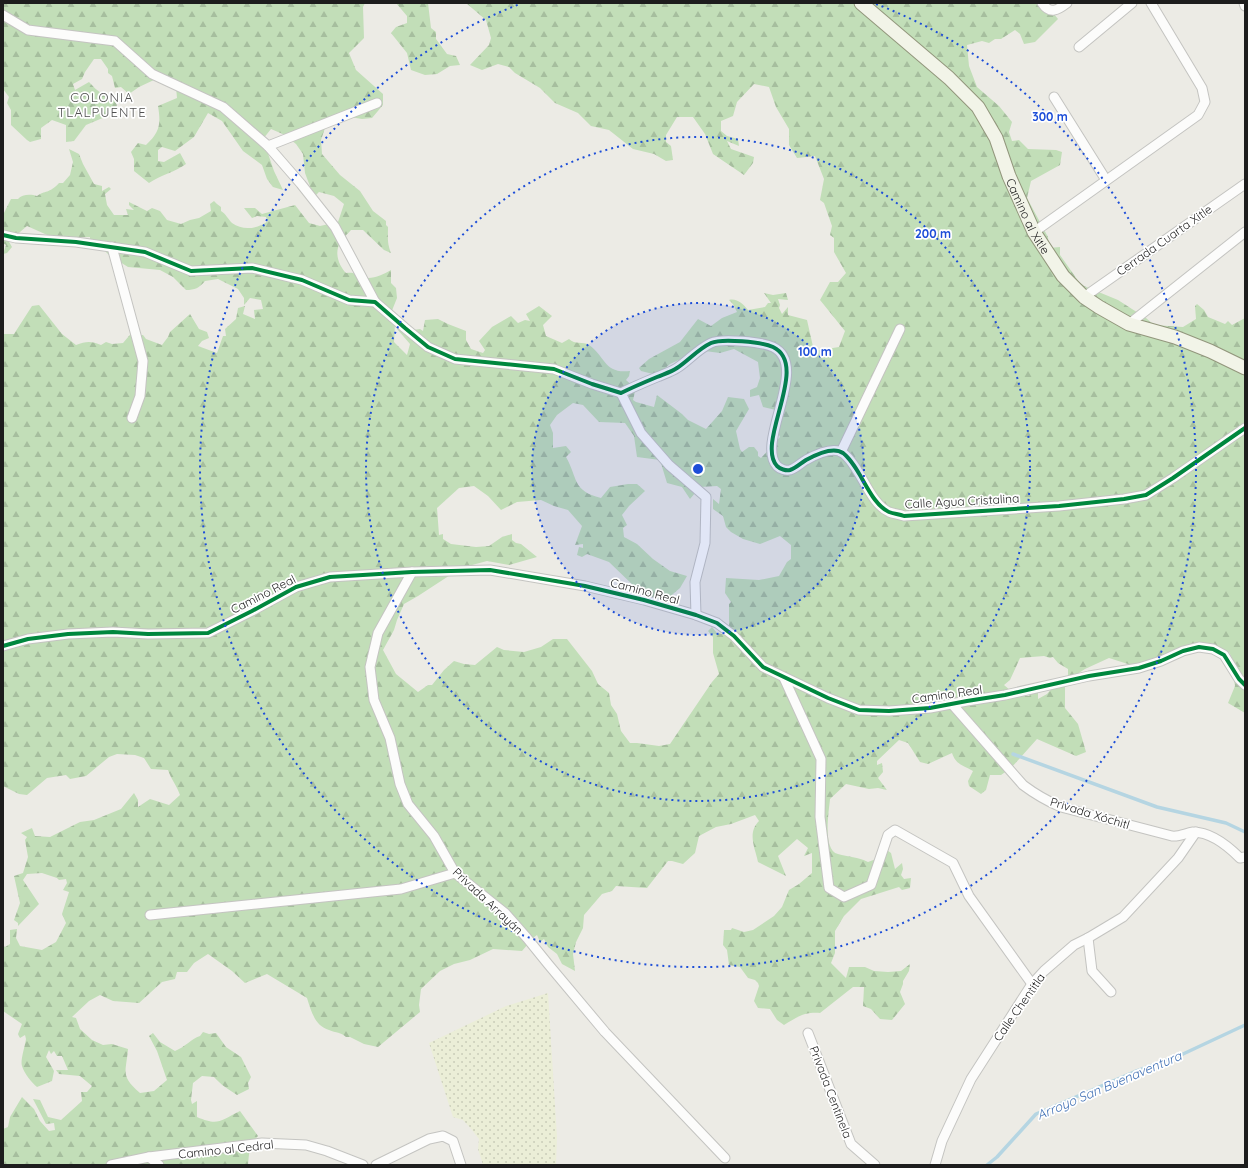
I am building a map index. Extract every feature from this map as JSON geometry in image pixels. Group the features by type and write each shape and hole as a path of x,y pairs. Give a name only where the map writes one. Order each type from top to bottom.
{"street":[{"name":"Camino al Xitle","path":"861,3 949,78 978,107 996,138 1009,176 1034,232 1063,276 1084,296 1099,307 1129,324 1175,337 1244,365"},
{"path":"1042,3 1044,7 1050,10 1057,10 1067,3"},
{"path":"1079,48 1132,3"},
{"path":"1034,232 1198,115 1205,102 1202,88 1151,3"},
{"path":"3,15 28,30 115,41 152,74 223,107 268,146 302,184 335,227 375,302 428,347 455,358 554,370 592,384 621,392 676,369 711,343 729,340 769,345 780,350 785,360 787,374 773,440 772,452 777,466 783,470 790,470 807,459 831,450 841,452 900,328"},
{"path":"1054,97 1106,180"},
{"path":"268,146 377,103"},
{"name":"Cerrada Cuarta Xitle","path":"1084,296 1245,184"},
{"path":"1129,324 1245,232"},
{"path":"3,235 16,238 76,242 145,252 191,271 252,268 302,280 349,300 375,302"},
{"path":"112,248 143,362 140,396 132,418"},
{"path":"621,392 641,432 669,466 706,497 705,543 695,582 696,616"},
{"name":"Calle Agua Cristalina","path":"841,452 851,461 877,502 888,511 904,516 1060,506 1146,495 1245,428"},
{"name":"Camino Real","path":"3,646 28,639 68,634 113,632 148,634 208,633 296,587 330,577 412,572 490,570 585,586 644,600 717,623 734,636 763,667 828,698 859,710 888,711 930,708 1005,695 1076,679 1139,668 1162,661 1183,651 1200,647 1213,649 1224,655 1245,685"},
{"name":"Privada Arrayán","path":"412,572 378,633 370,667 374,700 390,738 400,784 408,804 434,836 455,873 505,913 605,1032 725,1158"},
{"path":"784,678 821,759 820,817 829,888 844,897 871,885 888,835 895,830 953,863 969,896 1032,984"},
{"name":"Privada Xóchitl","path":"952,704 1024,785 1036,795 1048,802 1061,807 1172,836 1177,837 1185,833 1196,832"},
{"path":"1196,832 1223,843 1240,858 1245,858"},
{"name":"Calle Chentitla","path":"936,1165 942,1141 971,1079 1032,984 1074,945 1123,917 1178,858 1196,832"},
{"path":"150,915 400,889 455,873"},
{"path":"1088,938 1092,971 1111,992"},
{"name":"Privada Centinela","path":"808,1033 851,1144 875,1165"},
{"path":"376,1165 429,1139 443,1136 453,1141 462,1165"},
{"name":"Camino al Cedral","path":"111,1165 149,1158 262,1143 306,1145 327,1151 363,1165"},
{"path":"149,1158 159,1165"}],"green space":[{"path":"3,3 365,3 363,7 364,38 349,53 356,70 383,94 383,105 372,118 362,119 344,116 326,125 321,140 322,154 340,175 360,191 373,211 386,221 386,225 388,227 388,243 391,253 384,250 363,230 351,230 341,241 338,247 337,255 341,267 346,273 353,273 369,278 381,275 391,270 391,283 396,288 397,298 391,313 395,324 394,342 407,355 410,344 397,329 406,324 413,330 420,329 423,331 425,320 438,319 466,331 466,340 471,349 483,353 485,350 479,341 492,327 511,316 518,323 525,320 530,321 526,314 539,306 552,316 543,325 546,336 562,343 569,339 574,342 587,344 595,350 610,367 615,370 630,371 626,380 635,388 633,400 636,402 654,407 657,395 688,420 706,429 722,411 728,397 744,399 749,409 736,431 740,449 742,452 749,447 754,447 758,452 758,456 761,458 780,437 775,427 776,410 763,407 759,395 750,397 750,390 757,387 760,378 758,362 734,349 720,353 705,351 683,358 670,364 657,375 641,371 639,368 649,359 680,342 698,319 711,326 722,318 737,312 729,300 737,301 748,310 765,307 768,303 771,303 764,293 773,295 786,293 788,300 778,299 780,305 779,308 782,314 788,307 788,315 807,320 814,351 839,347 845,331 820,300 830,282 838,282 846,273 834,252 834,238 830,235 832,226 824,203 820,200 824,179 815,156 797,158 789,145 789,129 776,107 769,87 754,84 737,102 733,116 721,121 721,131 727,136 738,139 739,146 727,141 731,149 754,157 753,163 744,175 713,154 705,134 693,117 677,117 666,135 666,142 671,146 673,160 666,161 654,154 633,149 609,130 591,126 578,113 555,103 540,88 515,73 509,67 498,64 482,70 470,65 489,45 491,38 486,20 466,3 1045,3 1058,19 1035,42 1024,44 1020,34 1015,30 1001,39 995,39 989,43 982,41 967,45 969,66 977,87 999,106 1012,122 1009,132 1012,141 1019,140 1028,149 1056,150 1062,152 1060,165 1031,181 1027,198 1048,237 1049,248 1060,247 1060,255 1079,282 1084,286 1118,300 1154,325 1183,327 1196,319 1195,306 1197,304 1204,310 1208,317 1225,324 1228,321 1232,325 1245,318 1245,713 1228,703 1235,686 1234,680 1236,677 1233,671 1234,662 1229,652 1206,647 1149,663 1131,665 1109,658 1085,669 1068,680 1068,669 1058,663 1053,657 1050,658 1044,656 1020,658 1010,680 1004,685 1017,696 1029,696 1034,690 1038,693 1038,699 1047,694 1054,686 1065,681 1065,708 1078,724 1086,752 1076,756 1037,739 1011,768 1001,775 990,775 986,790 981,794 969,786 968,781 973,771 958,762 952,753 928,764 920,762 908,743 899,740 877,761 877,765 882,763 883,772 878,778 887,790 878,788 869,789 846,784 830,799 828,838 833,851 838,854 868,862 876,859 884,848 891,853 895,869 902,863 903,869 901,875 904,879 911,878 910,888 902,890 899,887 861,899 844,916 835,931 835,953 831,963 846,978 849,967 865,967 874,971 888,972 901,971 910,964 909,971 903,981 900,992 905,1004 892,1020 880,1019 871,1009 863,1006 864,987 853,987 820,1013 809,1013 784,1025 777,1020 770,1009 758,1008 754,1001 759,986 758,983 755,980 748,978 740,967 729,965 727,950 723,945 724,930 731,930 732,928 744,932 753,930 774,916 782,907 789,890 812,873 812,853 804,856 808,848 797,839 778,856 786,876 758,862 753,841 753,830 759,821 755,815 731,824 716,827 699,836 695,853 683,864 668,861 647,888 616,886 612,891 602,894 584,915 583,928 576,942 573,954 575,971 562,964 557,954 548,947 544,939 540,942 537,935 522,951 493,949 470,960 454,964 440,971 421,989 419,1005 420,1012 378,1047 364,1044 340,1033 324,1028 314,1017 307,998 267,974 245,983 232,971 208,954 194,963 187,972 177,972 175,979 162,982 139,1003 113,1001 100,995 89,1001 72,1017 76,1018 80,1029 92,1040 103,1045 112,1044 128,1049 126,1069 127,1078 140,1093 154,1091 167,1080 157,1051 149,1036 153,1033 160,1042 175,1051 200,1036 203,1032 209,1034 216,1033 226,1047 241,1057 251,1077 248,1083 249,1089 237,1095 222,1085 214,1077 202,1076 193,1083 191,1100 192,1104 197,1101 197,1117 204,1120 215,1122 223,1120 240,1111 258,1136 251,1146 248,1165 3,1165 3,1129 8,1127 10,1117 22,1097 34,1109 40,1121 49,1131 55,1130 54,1123 46,1124 33,1099 40,1100 48,1117 61,1120 82,1101 81,1092 87,1092 92,1086 80,1076 59,1074 56,1070 68,1070 62,1056 57,1056 54,1051 51,1054 49,1050 46,1057 54,1071 52,1081 37,1087 28,1078 22,1066 22,1057 26,1039 25,1035 20,1038 18,1034 22,1024 3,1011 3,946 5,947 10,944 10,930 17,929 16,938 20,946 42,950 56,942 66,923 62,914 69,892 63,890 67,883 66,879 59,880 42,873 27,874 23,880 39,904 18,926 18,923 14,920 20,903 14,876 23,873 28,857 25,840 27,837 21,833 32,828 35,836 50,837 80,822 94,820 121,809 134,793 138,800 138,807 150,799 169,805 180,795 168,770 151,769 144,758 135,755 117,754 109,757 86,776 70,779 66,775 47,778 27,795 19,794 3,786 3,334 14,334 32,306 39,305 62,334 76,345 89,342 101,345 106,342 112,344 123,343 134,330 139,335 143,335 146,339 162,345 170,332 190,314 199,329 207,332 209,338 202,341 198,346 217,353 223,336 226,336 225,329 236,319 238,308 245,306 243,314 255,319 254,310 263,309 261,300 250,298 244,305 244,298 238,289 218,279 205,281 197,288 186,290 173,277 160,270 128,267 109,255 102,248 90,244 90,237 54,238 27,226 13,238 8,240 12,247 7,253 3,254 6,245 3,243 3,215 11,199 18,199 27,195 37,196 52,189 59,183 63,183 70,175 73,162 69,149 79,154 94,184 102,186 102,191 109,187 111,189 105,194 107,205 114,215 128,215 126,209 134,210 129,205 129,202 147,211 152,208 160,211 167,220 181,224 199,218 211,211 210,204 214,201 221,207 221,211 236,226 250,228 259,226 268,221 266,217 257,216 252,218 244,208 255,208 262,214 295,205 309,223 320,226 338,222 344,204 334,196 319,192 314,197 305,173 303,154 296,144 285,135 271,129 263,139 274,171 283,190 273,187 267,179 262,165 243,151 222,121 208,113 194,137 175,151 162,147 158,150 158,161 164,162 180,153 186,164 149,183 134,171 134,159 131,152 138,143 146,145 157,132 159,123 158,106 177,98 176,87 156,79 139,87 129,94 121,87 115,88 112,76 108,73 108,69 101,59 94,59 82,79 73,84 75,90 89,82 103,94 121,94 116,100 117,107 105,117 86,125 74,141 66,142 66,125 52,120 41,128 41,139 30,142 27,140 11,125 11,110 7,103 9,97 3,89","holes":["573,403 583,405 599,422 625,423 634,436 637,457 660,460 667,483 682,487 690,499 700,487 717,486 721,489 719,504 713,499 713,509 723,516 726,527 731,532 743,539 760,544 780,536 791,545 791,559 787,562 779,576 759,580 726,578 725,593 731,602 729,604 729,627 723,634 717,633 712,627 708,631 713,637 713,653 719,674 670,744 659,746 630,743 621,731 617,714 611,705 609,693 598,684 592,671 567,639 553,639 541,647 524,652 504,650 497,647 475,665 454,661 444,670 432,685 428,685 418,692 396,674 383,650 394,630 404,604 461,568 487,561 509,565 537,557 521,544 512,540 512,534 502,537 489,546 476,547 451,544 443,539 443,534 439,535 437,508 459,488 474,486 488,496 501,510 517,502 541,500 568,510 582,526 575,545 583,544 583,548 579,547 577,555 582,557 587,554 609,562 637,589 660,605 680,588 687,576 670,571 653,559 637,544 624,537 623,528 627,525 622,515 645,491 637,484 628,484 610,487 601,498 585,492 577,483 566,457 571,452 566,446 553,448 553,433 550,425 557,415"]},
{"path":"396,3 428,3 431,28 436,32 436,39 447,54 456,56 460,65 450,66 437,74 425,75 411,70 407,53 391,33 396,27 407,23 407,16"},
{"path":"548,993 557,1137 556,1165 483,1165 478,1149 479,1139 463,1120 453,1117 429,1043 506,1006"}],"waterway":[{"path":"1013,754 1157,807 1226,823 1245,832"},
{"name":"Arroyo San Buenaventura","path":"987,1165 997,1157 1036,1114 1134,1072 1183,1054 1245,1025"}],"cycle path":[{"path":"3,235 16,238 76,242 145,252 191,271 252,268 302,280 349,300 375,302 428,347 455,359 554,369 592,384 621,393 670,372 711,343 733,341 768,345 773,347 783,356 787,370 785,386 772,440 772,455 777,466 783,470 790,470 819,454 834,450 839,451 843,453 855,467 876,501 889,512 904,516 1059,506 1124,499 1146,495 1245,428"},
{"path":"3,646 28,639 68,634 113,632 148,634 208,633 296,587 330,577 412,572 490,570 585,586 644,600 696,615 717,623 734,636 763,667 828,698 859,710 889,711 930,708 1005,695 1089,676 1139,668 1161,661 1183,651 1199,647 1213,649 1224,655 1239,679 1245,685"}],"district":[{"name":"COLONIA TLALPUENTE","path":"102,104"}]}
